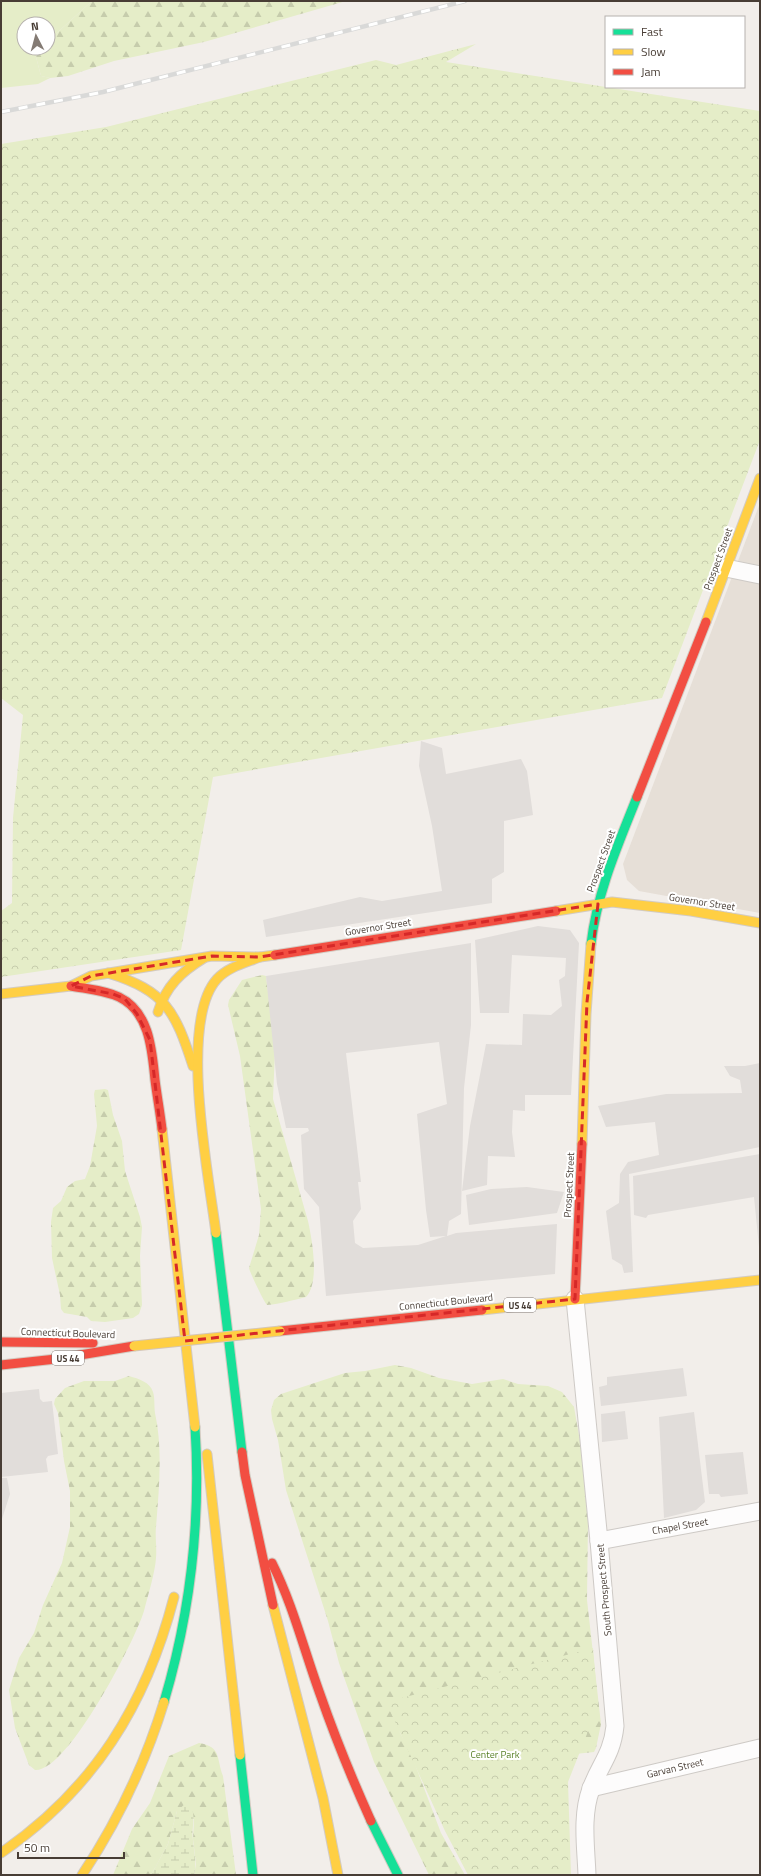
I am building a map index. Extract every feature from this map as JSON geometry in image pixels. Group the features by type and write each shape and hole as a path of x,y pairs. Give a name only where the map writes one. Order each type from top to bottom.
{"main road":[{"name":"Prospect Street","path":"575,1299 587,1002 592,942 598,904 604,880 760,478"},
{"name":"Governor Street","path":"1,994 71,986 91,976 204,958 231,955 260,957 612,902 630,902 760,923"},
{"path":"260,957 228,970 218,979 210,992 201,1019 197,1081 239,1436 259,1546 323,1798 338,1875"},
{"path":"150,1040 162,998 168,985 174,978 204,958"},
{"path":"108,973 136,982 162,998 177,1021 197,1081"},
{"path":"71,986 113,994 125,999 137,1014 150,1040 167,1164 194,1424 196,1480 193,1539 187,1594 170,1679 152,1735 124,1806 106,1838 82,1875"},
{"name":"Connecticut Boulevard","path":"1,1365 64,1358 134,1346 760,1280"},
{"name":"Connecticut Boulevard","path":"1,1342 91,1343 134,1346"},
{"path":"194,1424 204,1445 210,1465 253,1875"},
{"path":"183,1558 196,1480"},
{"path":"259,1546 272,1563 283,1585 320,1694 348,1768 371,1822 398,1875"},
{"path":"1,1853 32,1831 63,1802 98,1762 123,1728 154,1663 177,1585"}],"street":[{"path":"726,568 760,575"},
{"name":"South Prospect Street","path":"575,1299 599,1541 615,1726 613,1742 608,1756 591,1788 585,1818 587,1875"},
{"name":"Chapel Street","path":"599,1541 760,1511"},
{"name":"Garvan Street","path":"591,1788 760,1748"}],"highlighted area":[{"path":"598,904 587,1002 575,1299 185,1341 150,1040 137,1014 125,999 113,994 71,986 91,976 212,956 260,957"}],"shaded area":[{"path":"760,503 760,913 639,891 627,880 623,864"},
{"path":"421,741 442,748 446,774 521,759 527,771 533,815 504,821 504,872 492,879 492,903 266,937 263,920 360,897 382,901 442,891 432,826 419,766"},
{"path":"538,926 570,930 579,943 571,1095 525,1095 525,1111 513,1110 512,1132 515,1157 488,1156 487,1185 462,1191 470,1126 486,1044 522,1045 523,1014 551,1015 562,1006 559,980 565,976 566,958 512,955 509,1013 480,1013 475,940"},
{"path":"471,943 471,1025 464,1088 461,1214 449,1221 447,1236 456,1233 557,1224 555,1274 326,1296 319,1207 304,1189 301,1135 309,1131 308,1128 286,1128 277,1084 266,976","holes":["439,1042 447,1104 417,1114 430,1237 446,1236 418,1245 363,1248 355,1243 353,1221 361,1209 358,1182 361,1182 346,1053"]},
{"path":"760,1063 760,1147 629,1174 633,1272 624,1273 622,1265 612,1259 606,1211 619,1203 620,1174 628,1162 659,1155 655,1122 606,1127 598,1106 666,1094 742,1093 740,1080 730,1076 724,1066 745,1066"},
{"path":"760,1154 760,1257 754,1197 648,1215 646,1218 634,1215 633,1176"},
{"path":"527,1187 564,1192 557,1213 469,1225 466,1195 491,1189"},
{"path":"683,1368 687,1396 601,1406 599,1387 607,1385 607,1377"},
{"path":"39,1389 40,1399 43,1402 52,1401 58,1454 48,1456 46,1459 48,1472 1,1477 1,1393"},
{"path":"625,1411 628,1439 602,1442 601,1414"},
{"path":"694,1412 705,1502 696,1510 664,1518 659,1417"},
{"path":"743,1452 748,1494 721,1497 719,1494 709,1494 705,1455"},
{"path":"1,1478 7,1478 10,1494 1,1522"}],"green space":[{"path":"1,1 92,1 56,34 56,16 16,16 16,56 37,56 41,76 50,78 38,84 1,88"},
{"path":"92,1 346,1 204,42 114,61 68,76 50,78 41,76 36,57 56,56 56,34"},
{"path":"476,44 446,62 760,111 760,440 662,698 213,777 181,950 1,977 1,911 12,903 13,818 23,715 1,698 1,144 106,127 376,60 396,65"},
{"path":"262,975 266,976 269,1000 276,1026 273,1099 308,1221 314,1260 313,1282 306,1297 267,1305 249,1268 259,1235 261,1209 240,1056 228,1005 229,1000 242,980"},
{"path":"95,1090 108,1090 113,1115 122,1141 125,1171 142,1227 140,1256 142,1305 139,1314 133,1318 105,1322 91,1321 87,1317 64,1313 61,1309 60,1295 52,1258 51,1222 53,1208 61,1201 67,1187 75,1181 85,1179 90,1166 97,1126 94,1094"},
{"path":"395,1365 411,1368 439,1378 472,1384 503,1379 518,1384 548,1386 562,1392 574,1407 581,1447 588,1522 587,1600 601,1724 594,1752 566,1755 399,1723 400,1733 410,1751 441,1833 465,1875 429,1875 374,1762 339,1663 328,1621 286,1490 278,1440 272,1419 271,1410 274,1400 281,1394 345,1373"},
{"path":"129,1376 147,1383 152,1389 154,1397 159,1441 160,1470 156,1554 153,1577 138,1627 128,1649 98,1703 64,1751 49,1765 35,1770 29,1765 15,1728 9,1690 19,1658 34,1633 43,1605 62,1563 70,1527 70,1491 64,1461 58,1413 54,1404 55,1399 65,1388 84,1381 115,1381"},
{"name":"Center Park","path":"593,1648 598,1706 568,1782 571,1875 468,1875 445,1831 386,1702"},
{"path":"199,1743 211,1747 217,1754 223,1776 236,1875 194,1875 196,1864 193,1839 194,1819 177,1811 168,1844 151,1875 113,1875 132,1829 150,1803 169,1756"},
{"path":"185,1804 190,1805 193,1813 195,1862 194,1875 151,1875 168,1844 177,1811"}],"railway":[{"path":"1,112 103,92 465,1"}],"traffic: fast":[{"path":"591,944 603,887 637,797"},
{"path":"216,1233 242,1452"},
{"path":"164,1702 181,1635 192,1566 196,1496 195,1427"},
{"path":"240,1755 253,1875"},
{"path":"371,1821 398,1875"}],"traffic: slow":[{"path":"706,622 760,478"},
{"path":"556,911 612,902 691,911 760,923"},
{"path":"582,1144 586,1014 591,944"},
{"path":"1,994 71,986 91,976 212,956 260,957 275,955"},
{"path":"216,1233 199,1101 199,1029 205,1000 217,979 231,968 260,957"},
{"path":"158,1012 165,995 175,980 204,958"},
{"path":"108,973 143,987 156,996 166,1006 180,1031 193,1066"},
{"path":"162,1129 195,1427"},
{"path":"482,1310 760,1280"},
{"path":"134,1346 280,1331"},
{"path":"207,1454 240,1755"},
{"path":"1,1853 34,1828 63,1801 89,1772 112,1742 131,1709 148,1674 174,1597"},
{"path":"273,1605 323,1798 338,1875"},
{"path":"82,1875 119,1813 129,1792 148,1748 164,1702"}],"traffic: jam":[{"path":"637,797 706,622"},
{"path":"275,955 556,911"},
{"path":"71,986 101,991 119,997 137,1012 148,1033 162,1129"},
{"path":"575,1299 582,1144"},
{"path":"280,1331 482,1310"},
{"path":"1,1342 93,1343"},
{"path":"1,1365 56,1359 134,1346"},
{"path":"242,1452 245,1475 273,1605"},
{"path":"272,1563 292,1611 314,1677 350,1774 371,1821"}]}
